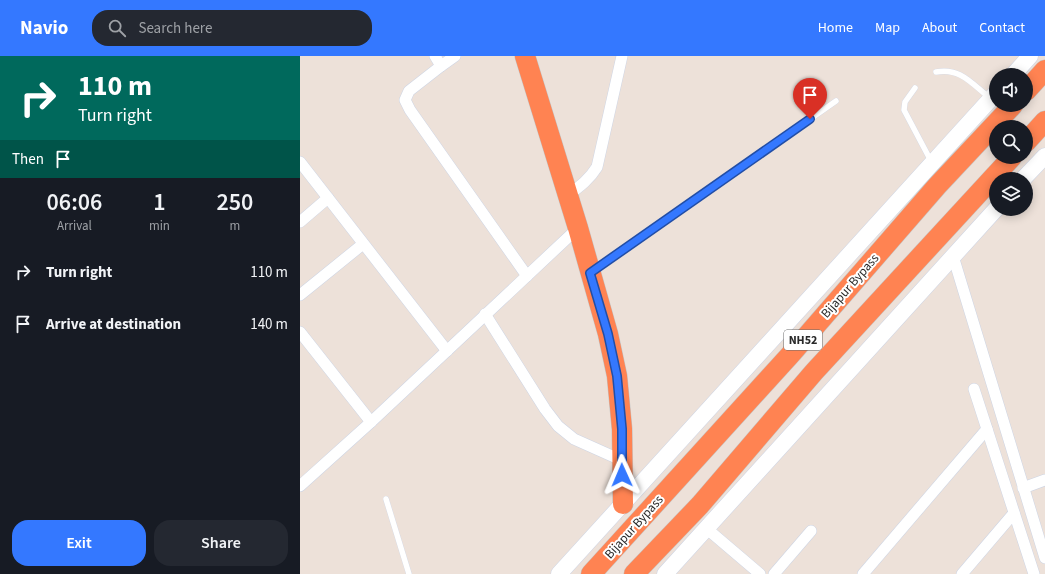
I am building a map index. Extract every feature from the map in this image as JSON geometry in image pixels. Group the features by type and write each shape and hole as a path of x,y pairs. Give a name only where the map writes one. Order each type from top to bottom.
{"highway":[{"path":"525,56 578,228 608,334 617,376 622,429 621,460 623,504"},
{"path":"1033,83 1045,70"},
{"name":"Bijapur Bypass","path":"591,574 791,354 937,186 1006,112"},
{"path":"1033,134 1045,121"},
{"name":"NH52","path":"634,574 700,505 814,372 1006,164"}],"street":[{"path":"434,56 441,66"},
{"path":"455,56 408,91 405,100 410,110 527,276"},
{"path":"567,196 585,183 597,167 622,56"},
{"path":"1019,68 1030,56"},
{"path":"559,574 989,100"},
{"path":"1031,172 1045,157"},
{"path":"300,162 447,351"},
{"path":"300,222 328,198"},
{"path":"665,574 990,216"},
{"path":"300,486 371,422 578,228"},
{"path":"300,294 363,244"},
{"path":"953,256 1022,488 1045,558"},
{"path":"485,314 545,409 558,426 574,439 621,460"},
{"path":"300,332 371,422"},
{"path":"974,389 1034,574"},
{"path":"863,574 987,430"},
{"path":"1022,488 1045,480"},
{"path":"962,574 1014,513"},
{"path":"706,528 760,574"},
{"path":"774,574 811,531"}],"lane":[{"path":"936,72 946,70 960,74 989,93"},
{"path":"915,88 905,102 904,110 932,163"},
{"path":"590,273 836,101"},
{"path":"386,499 409,574"}],"route":[{"path":"622,475 622,429 617,376 608,334 590,273 810,119"}]}
